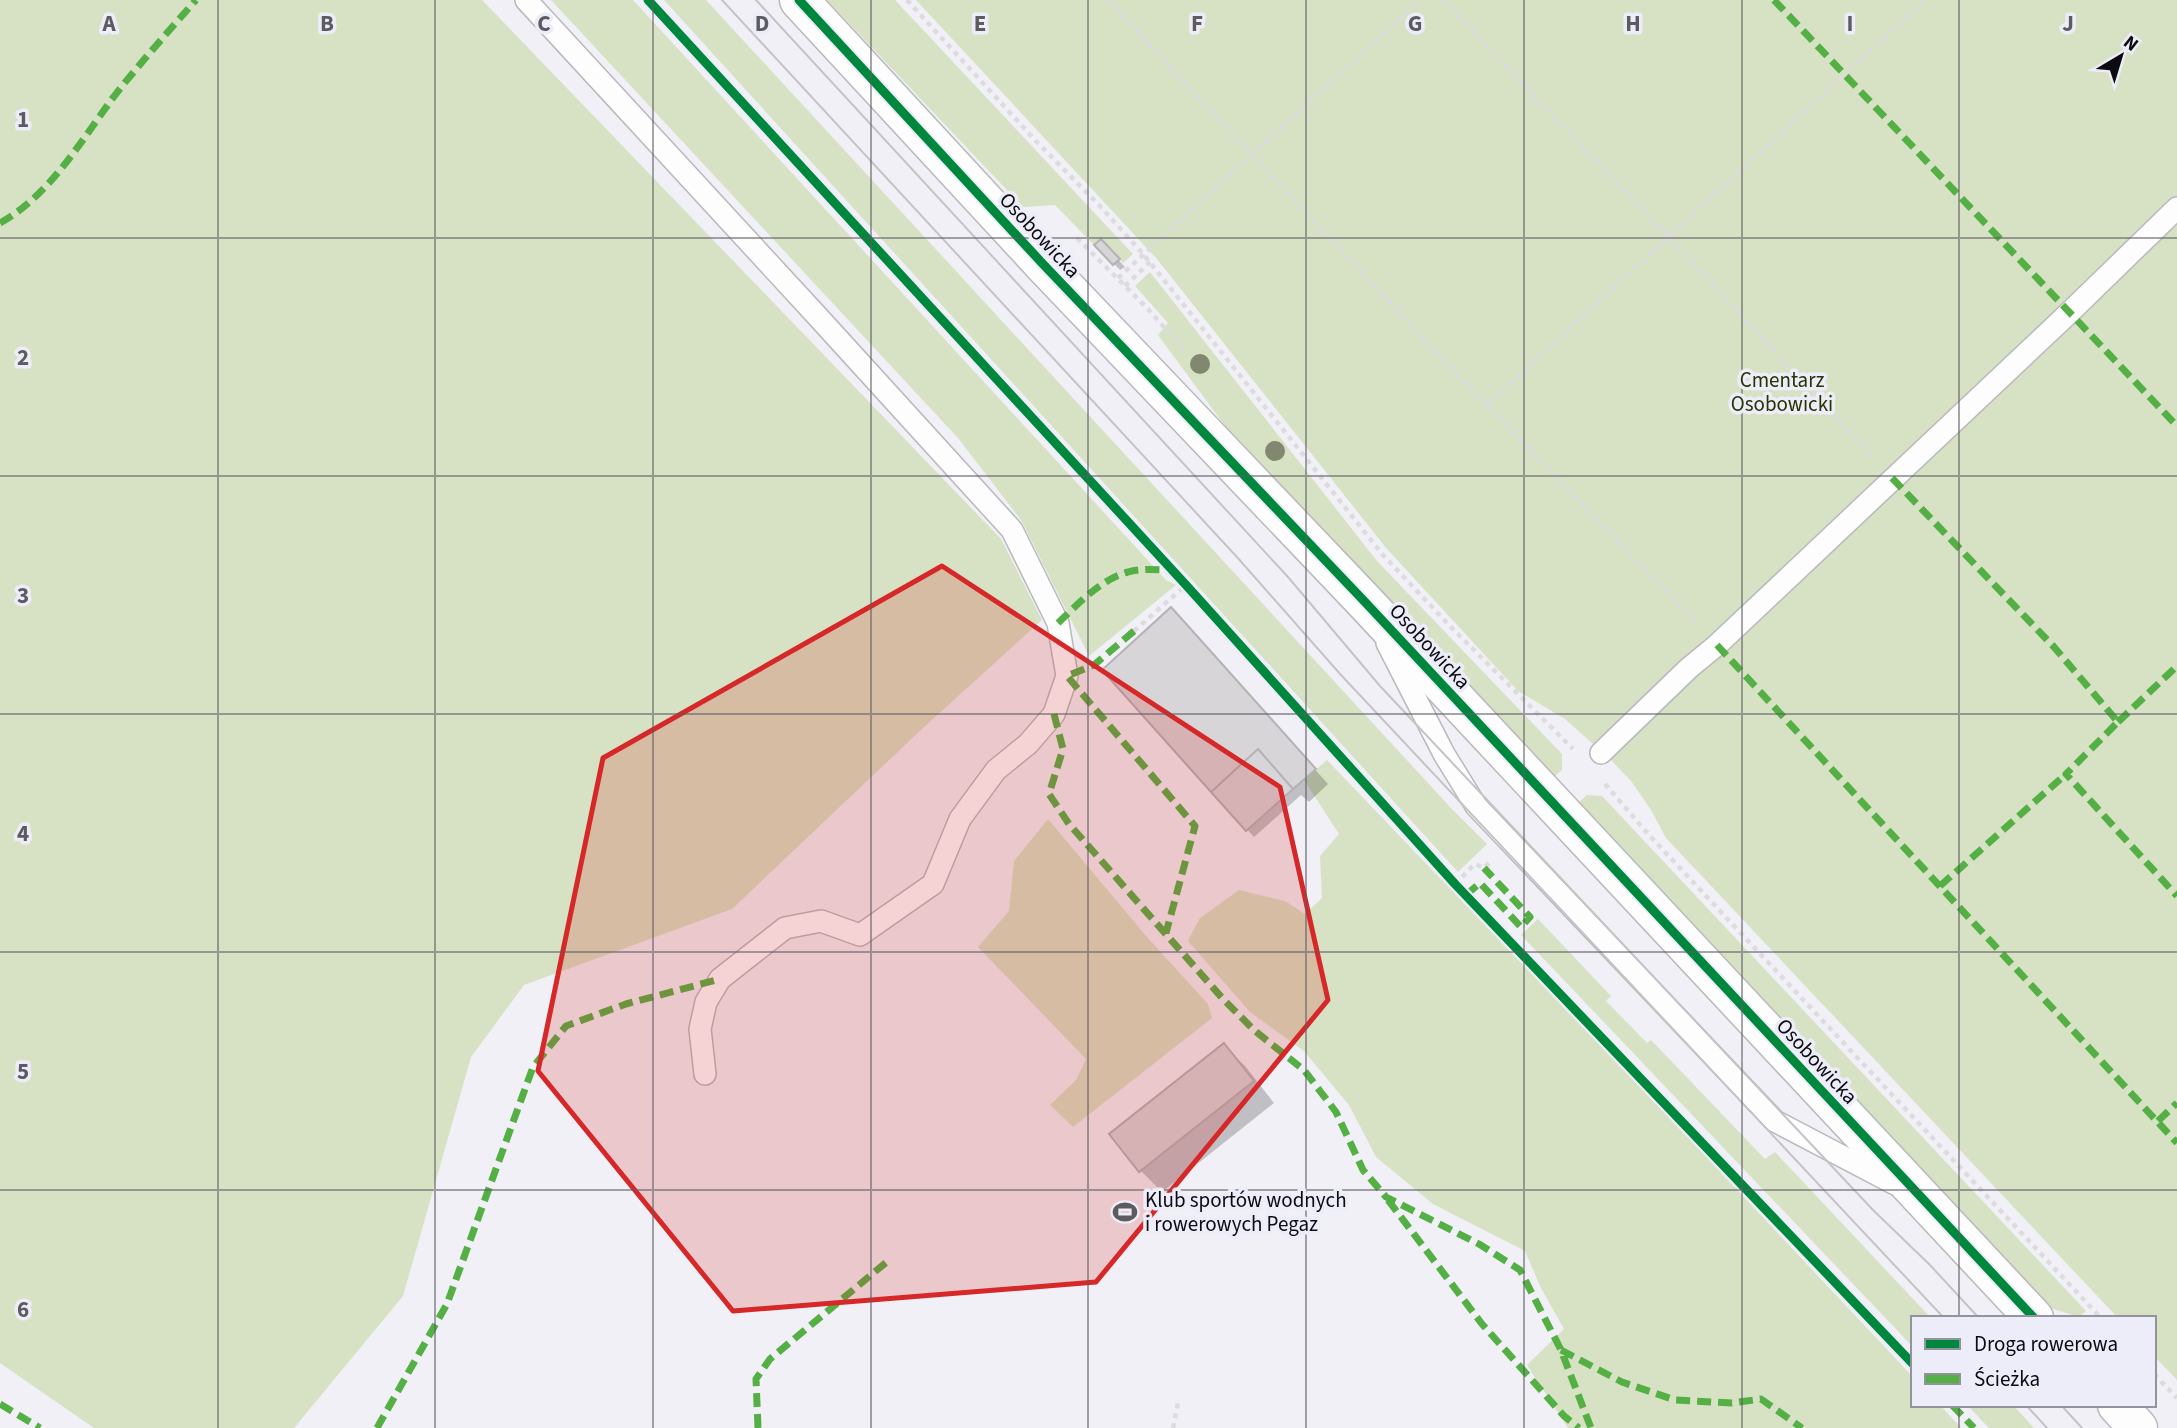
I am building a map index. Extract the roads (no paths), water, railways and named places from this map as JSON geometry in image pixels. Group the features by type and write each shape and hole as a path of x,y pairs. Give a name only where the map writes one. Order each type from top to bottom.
{"street":[{"name":"Osobowicka","path":"799,0 1042,263 1365,602 2032,1316"},
{"path":"2119,1407 2138,1428"}],"lane":[{"path":"526,0 1012,530 1058,623 1067,676 1054,714 1028,744 996,771 960,819 933,884 860,935 821,921 785,928 720,979 706,1002 700,1029 705,1074"},
{"path":"1601,753 2177,208"},
{"path":"1365,602 1444,754 1476,806 1775,1121 1921,1198"}],"tram line":[{"path":"722,0 1236,556 1341,675 1942,1316"},
{"path":"756,0 1288,577 1380,686 1873,1210 1930,1265 1977,1316"},
{"path":"2028,1407 2047,1428"},
{"path":"2063,1407 2082,1428"}],"place":[{"name":"Klub sportów wodnych i rowerowych Pegaz","path":"1125,1212"}],"park label":[{"name":"Cmentarz Osobowicki","path":"1782,392"}]}
